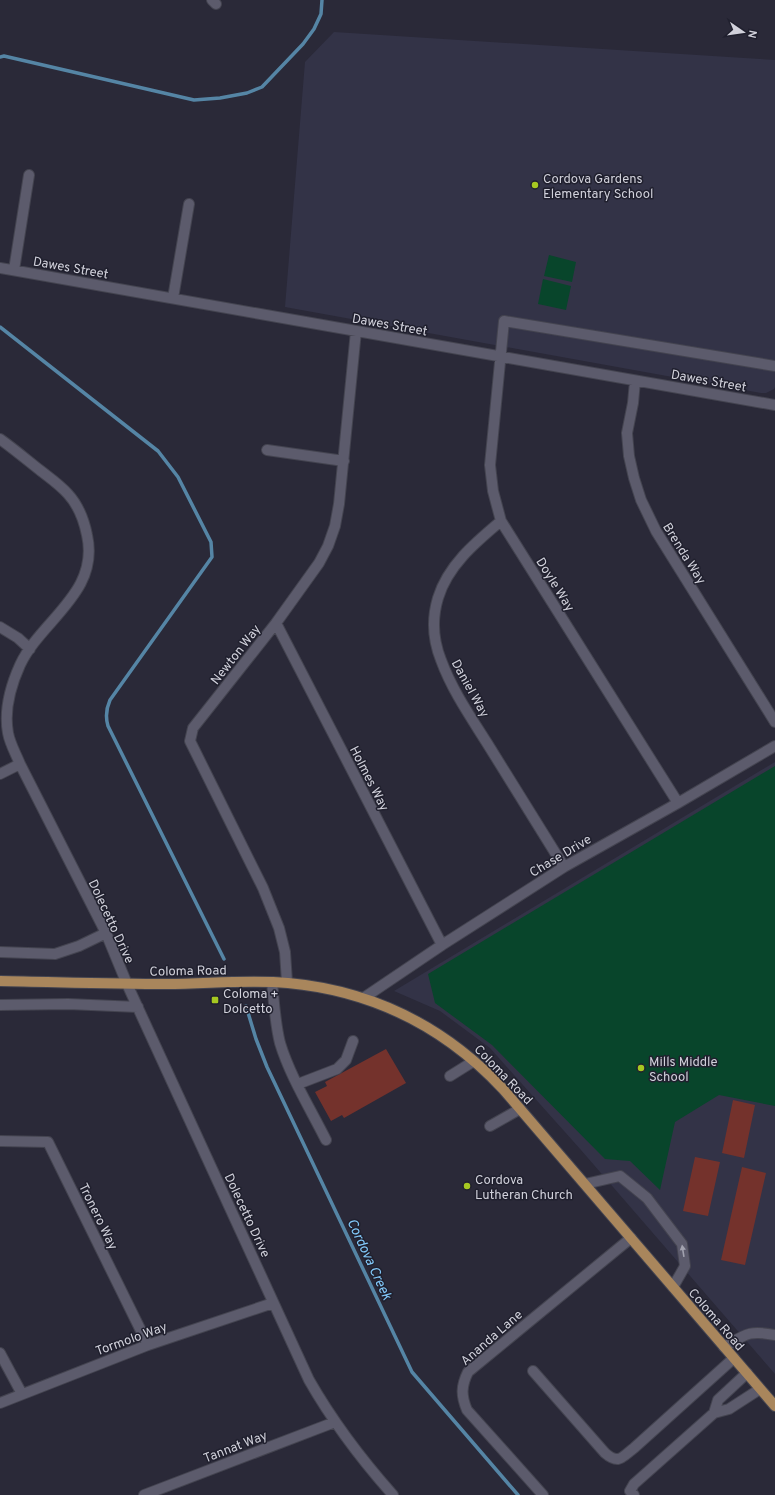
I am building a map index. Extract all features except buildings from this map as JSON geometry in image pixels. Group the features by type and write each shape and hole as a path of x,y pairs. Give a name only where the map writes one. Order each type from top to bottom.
{"main road":[{"name":"Coloma Road","path":"0,981 127,984 287,982 316,986 365,997 426,1025 454,1044 488,1073 775,1406"}],"street":[{"path":"14,270 29,175"},
{"path":"173,298 189,204"},
{"name":"Dawes Street","path":"0,268 775,405"},
{"name":"Doyle Way","path":"678,803 501,521 493,491 490,465 504,321 775,366"},
{"name":"Newton Way","path":"287,982 285,952 279,928 263,888 190,741 193,728 276,623 319,563 328,546 335,526 339,504 356,331"},
{"name":"Brenda Way","path":"635,380 633,403 627,433 629,456 641,500 656,531 775,722"},
{"name":"Dolecetto Drive","path":"0,439 58,484 69,495 81,514 88,538 89,551 88,563 80,586 70,601 30,649 20,664 10,694 8,733 20,764 106,933 127,984 310,1380 335,1422 355,1451 393,1495"},
{"path":"268,450 344,461"},
{"name":"Daniel Way","path":"501,521 457,562 446,581 438,597 435,613 434,630 437,647 450,683 564,867"},
{"name":"Holmes Way","path":"276,623 442,945"},
{"path":"0,627 18,638 30,649"},
{"name":"Chase Drive","path":"365,997 442,945 564,867 775,746"},
{"path":"0,774 20,764"},
{"path":"0,952 55,954 73,948 106,933"},
{"path":"272,982 280,1043 298,1084 326,1140"},
{"path":"0,1005 68,1004 138,1007"},
{"path":"298,1084 337,1069 346,1060 353,1041"},
{"path":"450,1076 474,1061"},
{"path":"490,1126 520,1109"},
{"name":"Tronero Way","path":"0,1141 48,1142 148,1345"},
{"path":"585,1184 620,1176 647,1198 682,1244 685,1266 673,1287"},
{"name":"Ananda Lane","path":"543,1495 467,1410 463,1400 462,1390 464,1380 468,1372 631,1238"},
{"name":"Tormolo Way","path":"0,1403 148,1345 274,1303"},
{"path":"724,1347 747,1333 775,1335"},
{"path":"0,1353 22,1394"},
{"path":"533,1371 606,1453 612,1459 617,1460 634,1448 734,1358"},
{"path":"714,1413 718,1400 747,1373"},
{"path":"634,1495 630,1491 634,1484 714,1413 729,1409 760,1388"},
{"name":"Tannat Way","path":"144,1495 335,1422"}],"shaded area":[{"name":"Cordova Gardens Elementary School","path":"334,32 775,60 774,389 766,393 761,393 285,307 305,62"},
{"name":"Mills Middle School","path":"775,762 775,1374 581,1150 490,1048 440,1011 394,991"}],"green space":[{"path":"549,255 576,262 572,282 544,276"},
{"path":"543,279 571,286 566,310 538,304"},
{"name":"Mills Middle School","path":"775,766 775,1106 719,1095 675,1122 660,1190 630,1161 605,1159 492,1045 435,1003 428,974"}],"waterway":[{"path":"0,57 4,56 194,100 220,98 247,93 262,87 303,44 314,29 321,14 322,0"},
{"path":"0,327 158,451 178,477 211,542 212,557 110,700 106,716 108,726 224,959"},
{"name":"Cordova Creek","path":"246,1006 256,1039 267,1067 412,1372 518,1495"}],"place":[{"name":"Cordova Gardens Elementary School","path":"535,185"},
{"name":"Coloma + Dolcetto","path":"215,1000"},
{"name":"Mills Middle School","path":"641,1068"},
{"name":"Cordova Lutheran Church","path":"467,1186"}]}
